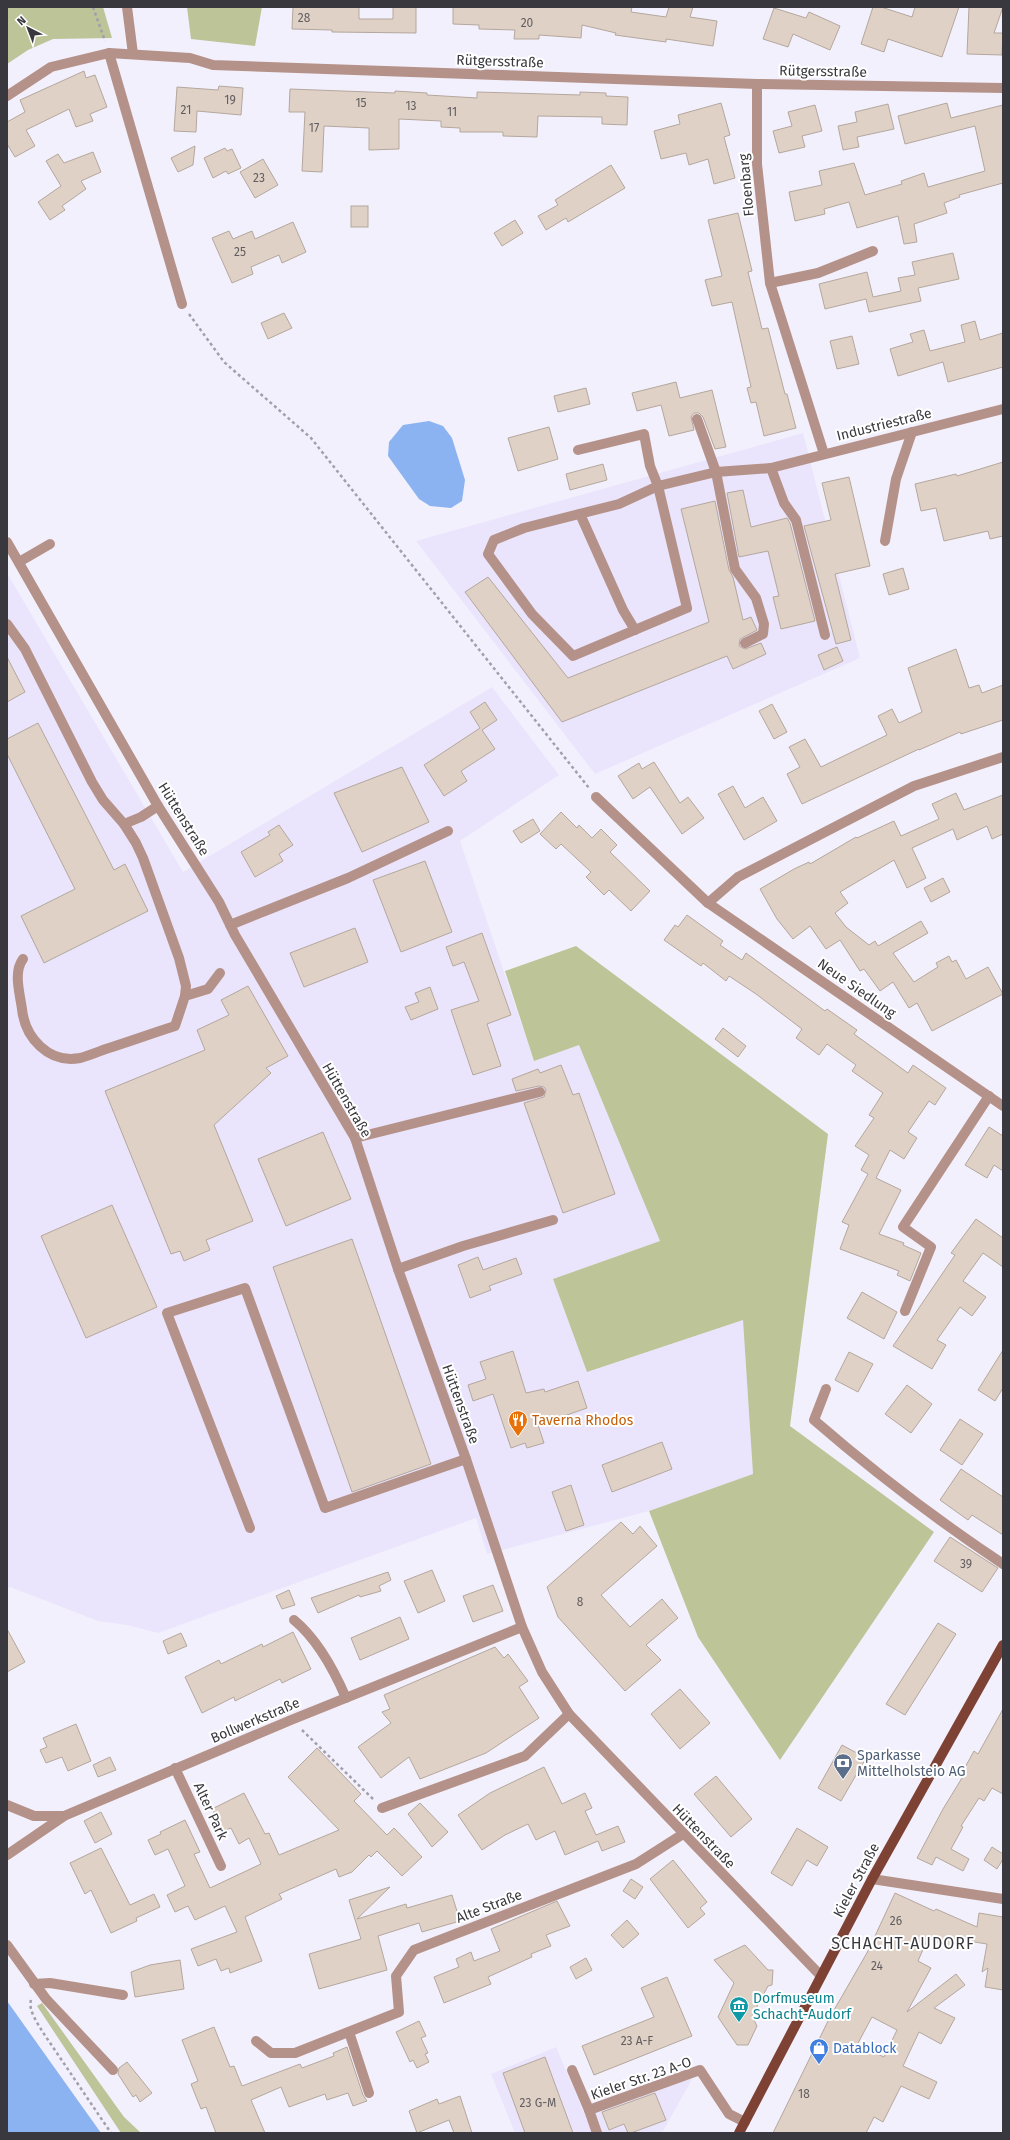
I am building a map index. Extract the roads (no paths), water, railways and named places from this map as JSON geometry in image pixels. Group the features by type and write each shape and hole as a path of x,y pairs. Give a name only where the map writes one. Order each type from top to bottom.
{"main road":[{"name":"Kieler Straße","path":"739,2133 872,1879 1003,1645"}],"street":[{"path":"127,7 133,54"},
{"path":"109,53 182,304"},
{"name":"Rütgersstraße","path":"7,96 51,67 109,53 190,58 213,66 757,84 1003,88"},
{"name":"Floenbarg","path":"757,84 757,164 770,283 824,454"},
{"path":"770,283 818,274 873,251"},
{"name":"Industriestraße","path":"635,630 573,656 532,614 488,554 494,540 524,528 619,504 658,486 716,472 771,468 1003,409"},
{"path":"697,419 716,472 735,569 756,598 764,624 763,634 745,643"},
{"path":"885,541 896,479 912,432"},
{"path":"578,450 644,434 650,466 658,486 687,608 635,630 623,610 580,514"},
{"path":"771,468 784,503 796,520 825,635"},
{"name":"Hüttenstraße","path":"7,542 158,806 219,902 230,925 355,1138 398,1269 466,1459 522,1627 542,1672 569,1714 821,1976"},
{"path":"19,562 50,544"},
{"path":"7,624 25,649 92,782 103,800 124,824 136,843 143,858 179,958 186,986 185,996 175,1026 79,1058 62,1058 46,1052 32,1039 23,1021 17,974 18,965 22,959"},
{"path":"708,903 738,877 914,786 1003,757"},
{"name":"Neue Siedlung","path":"596,797 708,903 1003,1106"},
{"path":"124,824 141,817 158,806"},
{"path":"230,925 348,878 448,831"},
{"path":"185,996 208,990 220,973"},
{"path":"355,1138 540,1092"},
{"path":"905,1311 931,1247 903,1227 989,1096"},
{"path":"398,1269 463,1246 553,1220"},
{"path":"250,1528 167,1313 245,1288 324,1508 466,1459"},
{"path":"826,1389 814,1420 846,1448 937,1518 1003,1564"},
{"path":"294,1620 306,1630 338,1680 346,1698"},
{"name":"Bollwerkstraße","path":"7,1855 64,1816 291,1720 522,1627"},
{"path":"382,1808 525,1756 569,1714"},
{"name":"Alter Park","path":"175,1768 221,1866"},
{"path":"7,1805 34,1816 64,1816"},
{"name":"Alte Straße","path":"256,2041 271,2053 295,2053 399,2012 396,1976 414,1950 636,1864 683,1834"},
{"path":"872,1879 1003,1900"},
{"path":"7,1945 46,1999 114,2070"},
{"path":"34,1984 50,1983 123,1996"},
{"path":"349,2032 369,2093"},
{"name":"Kieler Str. 23 A-O","path":"572,2070 588,2110 700,2070 729,2114 745,2122"},
{"path":"588,2110 597,2133"}],"water":[{"path":"429,421 443,426 452,438 465,480 462,501 451,508 430,506 419,499 388,456 389,442 403,425"},
{"path":"7,2001 101,2133 7,2133"}],"place":[{"name":"Taverna Rhodos","path":"518,1437"},
{"name":"Sparkasse Mittelholsteio AG","path":"843,1780"},
{"name":"Dorfmuseum Schacht-Audorf","path":"739,2023"},
{"name":"Datablock","path":"819,2065"}],"district":[{"name":"SCHACHT-AUDORF","path":"903,1943"}]}
